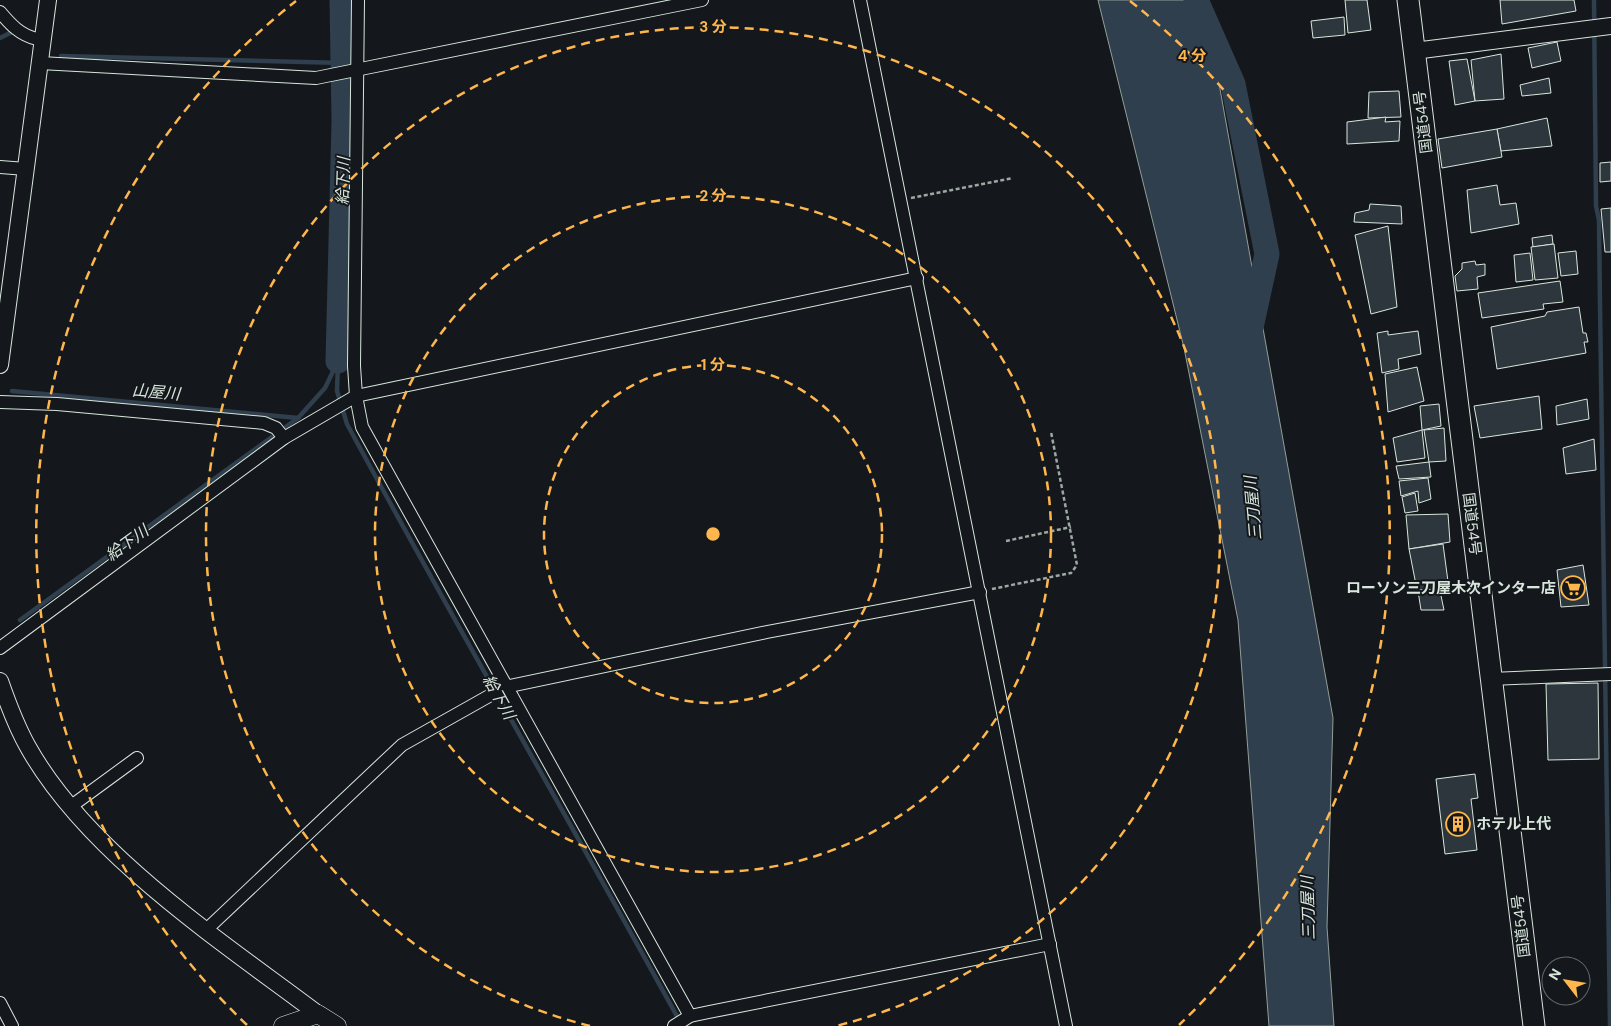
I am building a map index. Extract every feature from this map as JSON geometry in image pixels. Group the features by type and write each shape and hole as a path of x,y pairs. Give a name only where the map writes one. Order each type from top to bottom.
{"highway":[{"name":"国道54号","path":"1408,0 1534,1026"},
{"name":"国道54号","path":"1414,0 1414,52"}],"main road":[{"path":"283,1026 318,1014 337,1026"}],"street":[{"path":"0,365 48,0"},
{"path":"358,0 354,70 352,398 362,427 499,691 683,1021 1050,944"},
{"path":"40,63 297,79 331,76 702,0"},
{"path":"860,0 1066,1026"},
{"path":"0,12 15,29 28,37 37,38"},
{"path":"1414,52 1611,26"},
{"path":"0,167 26,169"},
{"path":"0,648 281,433 332,410 352,398 917,278"},
{"path":"0,402 58,404 264,423 281,433"},
{"path":"206,930 402,745 499,691 767,632 980,592"},
{"path":"1491,679 1611,674"},
{"path":"0,681 10,709 29,749 70,807 118,855 206,930 318,1014"},
{"path":"70,807 137,758"},
{"path":"0,1004 12,1026"}],"path":[{"path":"901,200 1013,178"},
{"path":"980,592 1073,572 1078,560 1051,432"},
{"path":"1006,541 1071,527"}],"water":[{"path":"1098,0 1204,0 1333,718 1327,927 1334,1026 1269,1026 1238,620 1184,348"}],"building":[{"path":"1345,0 1367,0 1371,30 1348,33"},
{"path":"1500,0 1574,0 1576,11 1502,24"},
{"path":"1344,17 1345,35 1313,38 1311,21"},
{"path":"1557,42 1561,61 1532,68 1528,48"},
{"path":"1501,54 1504,99 1475,101 1471,60"},
{"path":"1467,59 1475,101 1455,105 1449,61"},
{"path":"1549,78 1551,93 1522,96 1520,85"},
{"path":"1399,91 1401,117 1368,118 1369,92"},
{"path":"1386,117 1385,122 1400,121 1399,141 1347,144 1347,122"},
{"path":"1547,118 1552,146 1501,151 1497,129"},
{"path":"1497,129 1502,157 1442,168 1438,139"},
{"path":"1611,162 1611,181 1600,182 1600,163"},
{"path":"1497,185 1500,205 1516,203 1519,224 1471,233 1467,190"},
{"path":"1370,204 1401,206 1402,224 1354,222 1355,213 1369,210"},
{"path":"1611,208 1611,252 1605,252 1601,209"},
{"path":"1388,226 1397,307 1371,314 1355,235"},
{"path":"1552,235 1553,244 1533,247 1532,238"},
{"path":"1554,244 1558,278 1535,280 1531,247"},
{"path":"1576,251 1578,274 1561,276 1558,253"},
{"path":"1530,253 1533,280 1516,282 1514,255"},
{"path":"1475,261 1476,265 1485,264 1485,275 1477,277 1478,289 1457,291 1455,276 1462,269 1462,263"},
{"path":"1560,281 1563,302 1543,304 1544,309 1482,318 1478,293"},
{"path":"1579,307 1583,333 1586,333 1588,342 1584,342 1586,353 1497,369 1491,327 1545,316 1547,312"},
{"path":"1388,331 1388,335 1418,331 1421,354 1398,359 1399,369 1382,373 1377,333"},
{"path":"1417,367 1424,401 1388,412 1385,374"},
{"path":"1539,396 1542,429 1480,438 1474,406"},
{"path":"1587,399 1589,419 1557,425 1556,406"},
{"path":"1439,404 1441,426 1422,430 1420,406"},
{"path":"1444,428 1446,461 1429,462 1424,430"},
{"path":"1422,430 1425,458 1397,462 1393,438"},
{"path":"1594,439 1596,470 1566,474 1563,448"},
{"path":"1429,462 1431,477 1399,479 1396,466"},
{"path":"1428,478 1431,499 1419,503 1418,491 1401,496 1399,481"},
{"path":"1415,493 1418,511 1405,513 1402,497"},
{"path":"1448,514 1450,542 1409,549 1406,515"},
{"path":"1443,544 1449,589 1417,590 1409,549"},
{"name":"ローソン三刀屋木次インター店","path":"1583,565 1589,605 1561,607 1557,570"},
{"path":"1418,591 1440,591 1444,610 1421,610"},
{"path":"1598,683 1599,759 1548,760 1546,684"},
{"name":"ホテル上代","path":"1475,774 1478,798 1471,799 1477,850 1445,854 1436,779"}],"waterway":[{"name":"給下川","path":"338,361 344,121 342,0"},
{"name":"三刀屋川","path":"1196,0 1233,84 1267,254 1250,332"},
{"path":"1594,0 1596,206 1599,220 1610,1026"},
{"path":"0,38 12,32"},
{"path":"61,56 344,63"},
{"name":"給下川","path":"338,361 337,391 347,424 679,1020"},
{"name":"給下川","path":"20,620 298,418 325,388 336,365"},
{"name":"山屋川","path":"12,391 298,418"}],"place":[{"name":"ローソン三刀屋木次インター店","path":"1573,588"},
{"name":"ホテル上代","path":"1458,824"}]}
